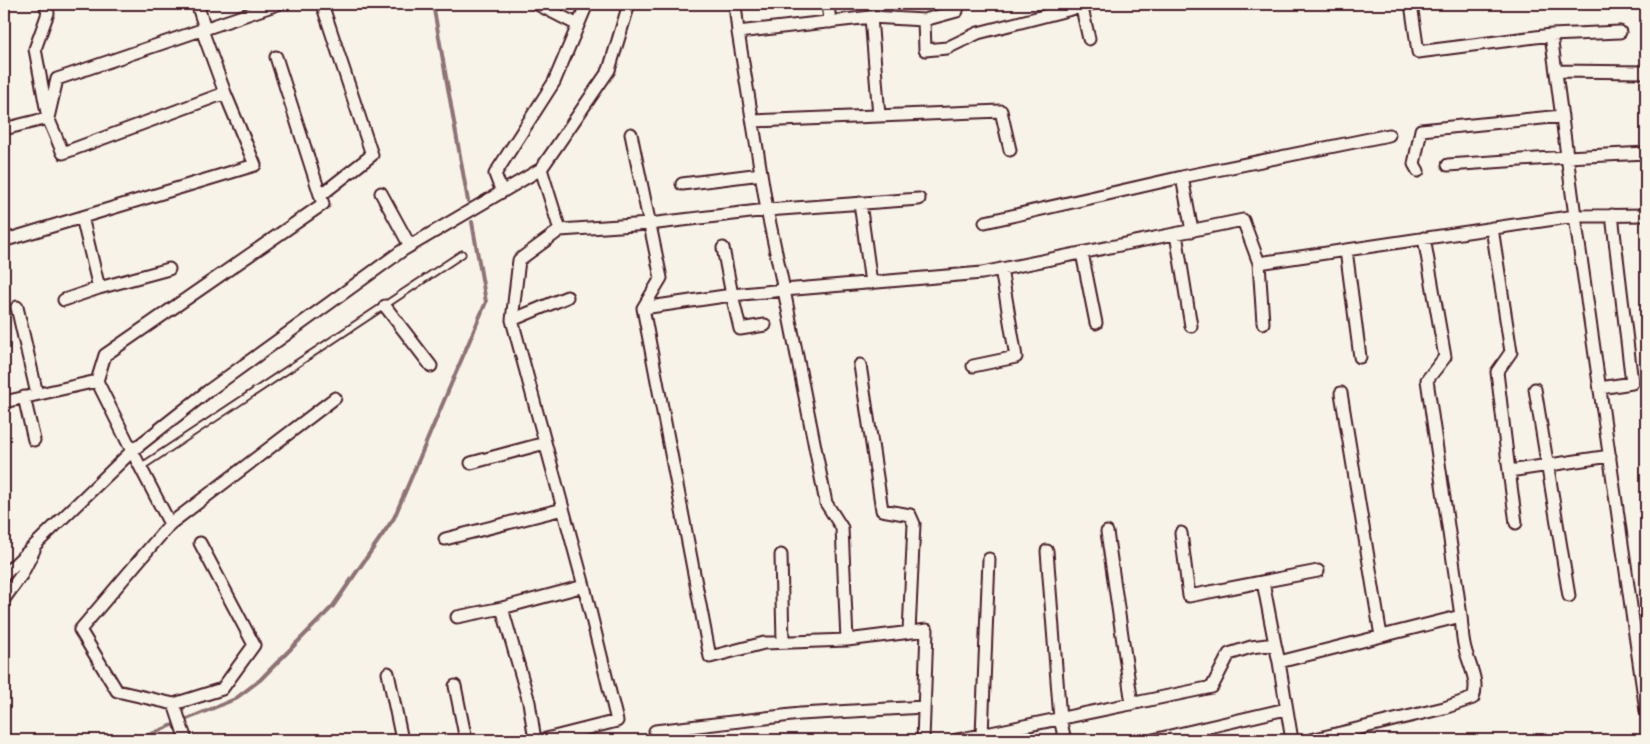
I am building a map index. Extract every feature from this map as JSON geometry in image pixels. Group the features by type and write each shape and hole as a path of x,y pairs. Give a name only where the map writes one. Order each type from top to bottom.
{"street":[{"path":"45,4 48,13 35,49 48,118 63,152 225,93"},
{"path":"4,233 6,240 255,164 225,93 197,4"},
{"path":"321,195 372,155 322,4"},
{"path":"537,4 578,25"},
{"path":"502,192 495,174 554,82 587,4"},
{"path":"4,575 132,451 208,391 410,246 541,169 609,70 629,4"},
{"path":"735,4 767,210 826,503 842,528 847,640"},
{"path":"828,4 830,22"},
{"path":"738,32 871,17 924,20 957,10 958,4"},
{"path":"1411,4 1418,52 1551,35 1620,32"},
{"path":"48,118 57,80 272,5"},
{"path":"924,20 925,50 948,48 978,32 1084,5 1089,39"},
{"path":"871,17 879,116"},
{"path":"1551,35 1646,711"},
{"path":"170,524 97,381 105,355 324,204 276,57"},
{"path":"1556,71 1646,72"},
{"path":"753,121 1001,111 1010,150"},
{"path":"1418,171 1414,164 1421,130 1562,116"},
{"path":"4,129 48,118"},
{"path":"631,134 662,278 643,308 710,657 764,643 847,640 927,630 923,740"},
{"path":"985,222 1182,177 1389,135"},
{"path":"1448,165 1646,153"},
{"path":"541,169 560,230"},
{"path":"682,184 761,174"},
{"path":"1182,177 1192,231"},
{"path":"381,194 410,246"},
{"path":"542,740 617,721 584,586 512,320 520,260 560,230 649,224 767,210 918,199"},
{"path":"860,203 871,283"},
{"path":"1600,388 1632,383 1612,215"},
{"path":"1259,263 1575,216 1646,215"},
{"path":"82,216 100,288"},
{"path":"643,308 732,295 982,273 1243,220 1259,263 1263,323"},
{"path":"1492,228 1510,352 1497,372 1516,523"},
{"path":"1176,234 1191,326"},
{"path":"1312,740 1444,708 1473,698 1476,690 1474,675 1464,644 1427,380 1445,357 1424,238"},
{"path":"723,248 740,328 765,325"},
{"path":"1346,250 1360,357"},
{"path":"1082,253 1096,323"},
{"path":"64,300 168,269"},
{"path":"973,366 1016,357 1001,269"},
{"path":"512,320 566,297"},
{"path":"385,306 431,366"},
{"path":"17,307 37,394"},
{"path":"860,365 882,510 910,515 914,524 910,632"},
{"path":"4,402 97,381"},
{"path":"1535,389 1569,596"},
{"path":"1341,393 1381,636"},
{"path":"24,397 34,440"},
{"path":"200,543 254,645 222,689 176,709 117,691 80,630 170,524 335,398"},
{"path":"471,463 545,442"},
{"path":"1509,471 1610,456"},
{"path":"445,539 563,509"},
{"path":"1107,532 1132,704"},
{"path":"1181,533 1189,596 1318,571"},
{"path":"4,599 22,574 38,542"},
{"path":"1047,551 1060,719 1064,740"},
{"path":"781,555 783,642"},
{"path":"982,735 989,559"},
{"path":"1263,582 1280,662 1292,740"},
{"path":"458,617 502,608 584,586"},
{"path":"502,608 529,702 535,740"},
{"path":"1280,662 1461,616"},
{"path":"957,740 1212,687 1229,654 1251,647 1276,644"},
{"path":"388,673 402,740"},
{"path":"455,686 466,740"},
{"path":"657,740 655,731 800,714 924,707"},
{"path":"176,709 184,735"},
{"path":"1153,740 1286,710"}],"lane":[{"path":"141,468 462,254"}],"waterway":[{"path":"433,4 468,201"},
{"path":"137,740 235,699 260,680 333,606 394,518 486,302 472,222"}]}
